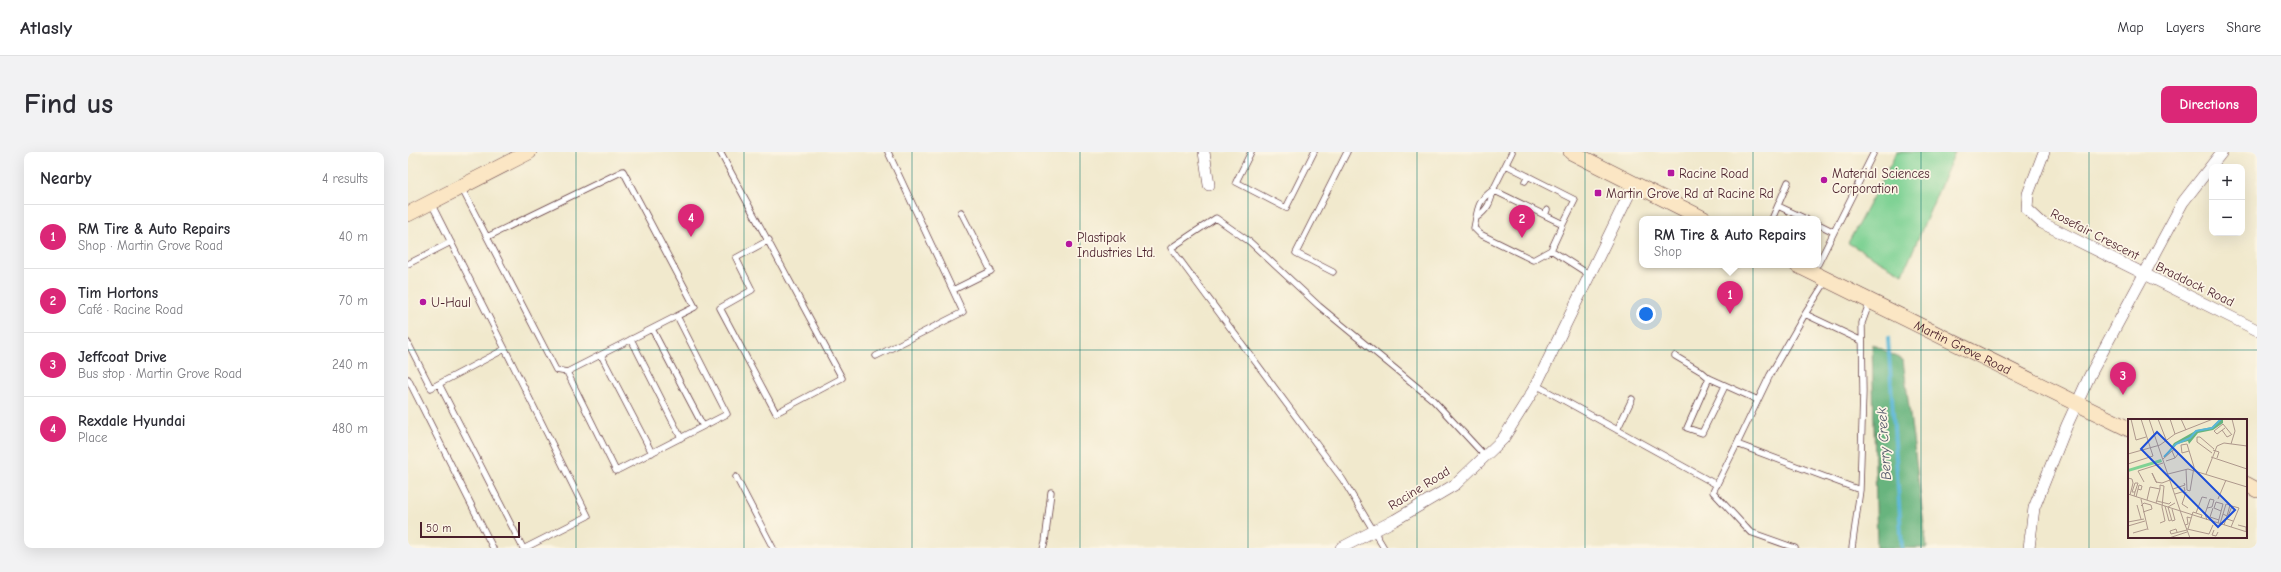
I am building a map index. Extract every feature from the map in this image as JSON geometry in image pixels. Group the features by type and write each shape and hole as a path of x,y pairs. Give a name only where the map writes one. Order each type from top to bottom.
{"main road":[{"path":"408,214 529,152"},
{"path":"1571,152 1698,216"},
{"name":"Martin Grove Road","path":"1819,270 1870,301 2128,428"},
{"path":"2247,485 2257,490"}],"street":[{"path":"1204,152 1209,185"},
{"name":"Rosefair Crescent","path":"2044,152 2028,194 2027,209 2042,223 2143,274"},
{"path":"2029,548 2034,508 2048,469 2077,403 2143,274 2183,202 2222,152"},
{"name":"Racine Road","path":"1341,548 1456,484 1503,439 1536,386 1634,184"},
{"name":"Braddock Road","path":"2143,274 2257,330"}],"lane":[{"path":"720,152 769,240 842,378 776,413 720,308 752,290 736,258 769,240"},
{"path":"876,356 963,312 888,152"},
{"path":"1251,152 1236,182 1286,208 1314,152"},
{"path":"1333,272 1296,253 1347,152"},
{"path":"1476,218 1486,211 1491,200 1493,190 1512,152"},
{"path":"1821,265 1834,232 1874,152"},
{"path":"1493,190 1484,197 1476,210 1474,228 1480,234 1533,260 1551,250 1575,200 1526,179 1506,165"},
{"path":"461,187 556,370 567,372 695,307 623,171 487,237"},
{"path":"1773,216 1788,182"},
{"path":"1493,190 1532,205 1563,224"},
{"path":"431,202 588,516 524,548 439,384"},
{"path":"1778,206 1800,216"},
{"path":"953,290 991,271 961,212"},
{"path":"1384,548 1372,532 1343,480 1171,248 1216,218 1250,242 1319,306 1433,400 1485,456"},
{"path":"1821,226 1834,232"},
{"path":"408,264 450,242"},
{"path":"1551,250 1590,275"},
{"path":"1795,548 1750,532 1713,492 1770,375 1805,314 1819,270"},
{"path":"1852,548 1860,490 1862,323 1870,301"},
{"path":"1805,314 1862,341"},
{"path":"567,372 616,471 652,453 727,414 677,316"},
{"path":"652,329 703,426"},
{"path":"632,339 680,438"},
{"path":"408,343 431,388 504,350"},
{"path":"601,355 652,453"},
{"path":"1675,356 1702,372 1709,378 1758,400"},
{"path":"408,378 494,548"},
{"path":"1709,378 1686,428 1702,433 1725,386"},
{"path":"1536,386 1717,485"},
{"path":"1617,430 1632,399"},
{"path":"1737,444 1860,490"},
{"path":"736,477 773,548"},
{"path":"1042,548 1045,542 1051,492"}],"green space":[{"path":"1897,152 1955,152 1903,274 1848,243"},
{"path":"1872,344 1903,360 1927,548 1877,548"}],"waterway":[{"name":"Berry Creek","path":"1888,338 1902,548"}],"place":[{"name":"Racine Road","path":"1671,173"},
{"name":"Material Sciences Corporation","path":"1824,180"},
{"name":"Martin Grove Rd at Racine Rd","path":"1598,193"},
{"name":"Rexdale Hyundai","path":"691,237"},
{"name":"Tim Hortons","path":"1522,238"},
{"name":"Plastipak Industries Ltd.","path":"1069,244"},
{"name":"U-Haul","path":"423,302"},
{"name":"RM Tire & Auto Repairs","path":"1730,314"},
{"name":"Jeffcoat Drive","path":"2123,395"}]}
